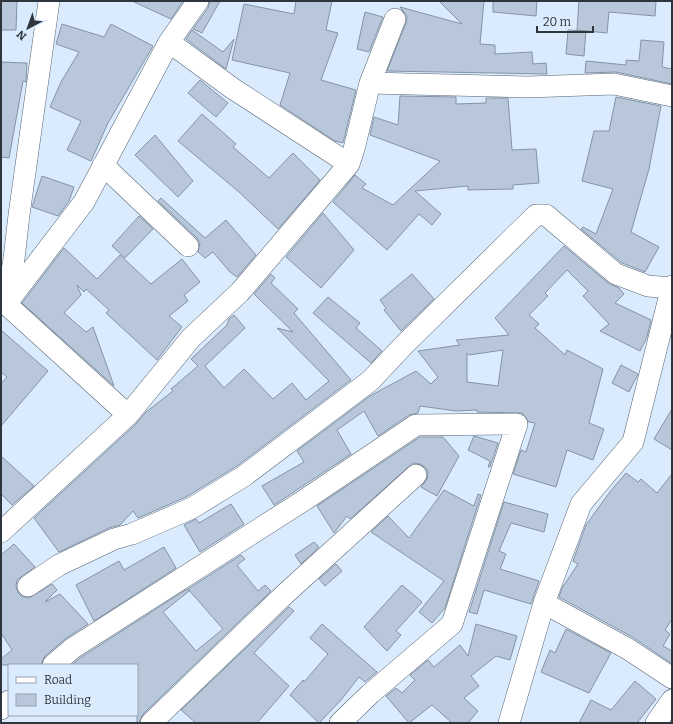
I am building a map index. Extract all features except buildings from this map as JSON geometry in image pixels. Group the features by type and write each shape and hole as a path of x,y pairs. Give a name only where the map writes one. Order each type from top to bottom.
{"street":[{"path":"3,308 8,257 19,215 49,1"},
{"path":"3,308 84,202 170,42 198,1"},
{"path":"1,532 128,415 191,338 240,292 349,164 370,83 395,20"},
{"path":"170,42 232,88 349,164"},
{"path":"370,83 528,87 614,84 672,96"},
{"path":"103,165 188,246"},
{"path":"28,586 59,564 114,539 132,534 192,508 244,476 370,381 428,321 536,215 546,215 616,274 648,286 672,287 633,442 581,504 544,603 509,723"},
{"path":"3,308 128,415"},
{"path":"54,664 73,648 306,499 416,425 517,424 452,624 370,694 340,723"},
{"path":"151,723 285,594 416,475"},
{"path":"544,603 628,649 672,678"},
{"path":"656,723 672,700"}]}
